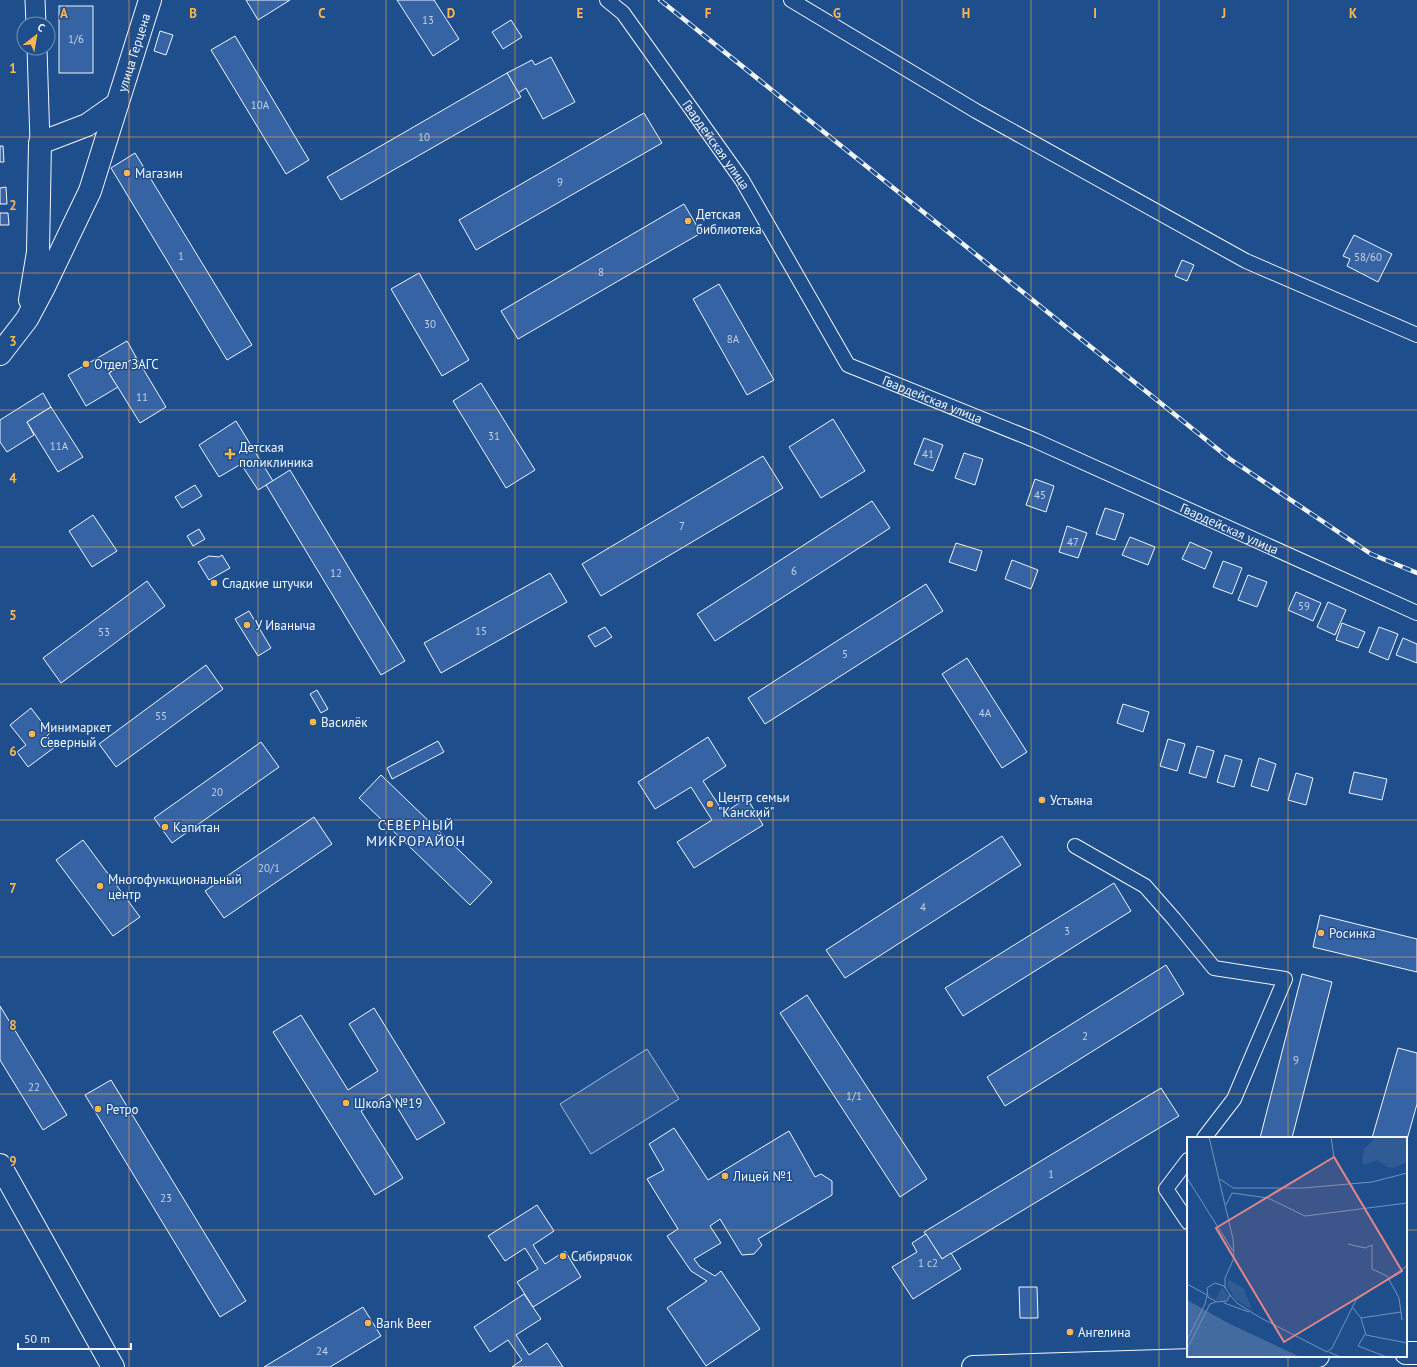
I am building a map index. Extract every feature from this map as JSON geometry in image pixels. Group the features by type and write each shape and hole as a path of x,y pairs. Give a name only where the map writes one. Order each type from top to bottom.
{"main road":[{"path":"35,0 36,16"},
{"name":"улица Герцена","path":"0,354 27,319 90,191 150,0"},
{"path":"27,319 38,252 40,143 37,56"},
{"path":"40,143 87,125 117,104"},
{"path":"0,1166 113,1367"},
{"path":"973,1367 1260,1360 1304,1357"}],"street":[{"name":"Гвардейская улица","path":"607,0 623,13 742,180 848,365 1034,440 1417,613"},
{"path":"791,0 976,111 1246,260 1417,335"},
{"path":"1075,846 1144,886 1174,919 1214,968 1285,980 1234,1098 1205,1137"},
{"path":"1187,1161 1166,1189 1187,1220"}],"shaded area":[{"path":"647,1049 679,1099 591,1154 560,1104"}],"building":[{"path":"246,0 290,0 258,20"},
{"path":"397,0 434,0 459,39 433,56"},
{"path":"59,6 93,6 93,73 59,73"},
{"path":"511,20 522,37 503,49 492,32"},
{"path":"160,31 173,35 166,55 154,51"},
{"path":"235,36 309,160 286,174 211,50"},
{"path":"551,57 575,102 543,119 526,88 518,93 507,73 532,60 535,65"},
{"path":"507,73 521,97 341,200 327,177"},
{"path":"644,113 662,143 476,250 459,220"},
{"path":"0,146 3,146 4,162 0,162"},
{"path":"135,153 252,345 227,360 111,168"},
{"path":"6,187 7,204 0,204 0,188"},
{"path":"684,204 701,233 518,339 501,311"},
{"path":"0,213 8,213 9,225 0,225"},
{"path":"1354,235 1392,254 1378,282 1347,266 1350,259 1343,256"},
{"path":"1182,260 1194,265 1187,281 1175,276"},
{"path":"419,273 469,360 442,376 391,289"},
{"path":"719,284 774,380 747,395 693,299"},
{"path":"127,341 136,357 109,373 118,387 86,406 68,375"},
{"path":"136,357 166,407 140,423 109,373"},
{"path":"481,383 535,470 506,488 453,401"},
{"path":"43,393 51,407 27,422 34,435 7,452 0,442 0,420"},
{"path":"51,407 83,457 58,472 27,422"},
{"path":"833,419 865,471 821,498 789,447"},
{"name":"Детская поликлиника","path":"236,421 273,481 258,490 241,464 219,477 199,445"},
{"path":"924,438 943,445 933,471 914,464"},
{"path":"964,453 983,459 975,485 955,478"},
{"path":"763,456 783,488 601,596 582,564"},
{"path":"290,470 405,661 381,675 266,485"},
{"path":"1035,479 1054,486 1046,512 1026,505"},
{"path":"195,485 202,496 182,508 175,497"},
{"path":"872,501 890,528 715,641 697,614"},
{"path":"1105,508 1124,514 1115,540 1096,534"},
{"path":"93,515 117,551 92,567 69,531"},
{"path":"1067,526 1087,533 1078,558 1059,552"},
{"path":"199,529 205,539 193,546 187,536"},
{"path":"1130,537 1155,547 1148,565 1122,555"},
{"path":"1190,542 1212,552 1205,569 1182,559"},
{"path":"956,543 982,551 976,571 949,562"},
{"path":"222,555 230,568 209,580 198,562 209,556 219,557"},
{"path":"1012,560 1038,570 1031,589 1005,579"},
{"path":"1223,561 1242,568 1232,594 1213,587"},
{"path":"550,573 567,602 441,673 424,643"},
{"path":"1248,575 1267,582 1257,607 1238,600"},
{"path":"147,581 165,606 61,683 43,658"},
{"path":"926,584 943,611 765,724 748,698"},
{"path":"1296,592 1321,603 1313,621 1288,610"},
{"path":"1328,602 1346,610 1335,635 1317,627"},
{"path":"249,611 271,648 258,656 235,619"},
{"path":"1342,623 1365,632 1358,648 1336,640"},
{"path":"605,627 612,637 595,647 588,636"},
{"path":"1379,627 1398,634 1388,660 1369,652"},
{"path":"1403,638 1417,644 1417,663 1396,655"},
{"path":"967,658 1027,752 1002,768 942,674"},
{"path":"206,665 223,689 116,767 99,744"},
{"path":"317,690 328,709 321,713 310,694"},
{"path":"1123,704 1149,712 1143,732 1117,723"},
{"path":"31,708 50,733 47,736 55,747 28,767 17,752 26,745 10,725"},
{"name":"Центр семьи \"Канский\"","path":"708,737 726,766 703,781 724,813 747,798 763,825 694,868 677,842 712,820 691,787 655,809 638,782"},
{"path":"1168,739 1185,744 1177,771 1160,766"},
{"path":"438,741 444,752 392,779 387,768"},
{"path":"261,742 279,767 172,843 154,818"},
{"path":"1197,746 1214,751 1206,778 1189,773"},
{"path":"1225,755 1242,760 1234,787 1217,782"},
{"path":"1259,758 1276,764 1268,791 1251,786"},
{"path":"1354,772 1387,779 1382,800 1349,793"},
{"path":"1296,773 1313,778 1306,805 1288,800"},
{"path":"381,775 492,882 470,905 359,798"},
{"path":"314,817 332,844 224,918 205,891"},
{"path":"1002,836 1021,865 845,978 826,950"},
{"path":"83,840 140,917 113,936 56,860"},
{"path":"1114,883 1131,911 963,1016 945,988"},
{"path":"1320,915 1417,939 1417,972 1313,947"},
{"path":"1166,965 1184,994 1005,1106 987,1077"},
{"path":"1302,974 1332,982 1292,1137 1260,1137"},
{"path":"807,995 927,1179 900,1197 780,1013"},
{"path":"0,1006 67,1115 43,1130 0,1060"},
{"name":"Школа №19","path":"374,1008 445,1123 417,1140 389,1094 361,1111 403,1178 375,1195 273,1032 301,1015 348,1090 378,1071 349,1024"},
{"path":"1398,1048 1417,1053 1417,1104 1407,1139 1407,1137 1372,1137"},
{"path":"111,1080 246,1301 220,1317 85,1095"},
{"path":"1161,1088 1179,1116 942,1259 924,1232"},
{"path":"674,1128 708,1180 789,1131 815,1177 821,1174 832,1181 832,1195 758,1239 762,1245 754,1254 742,1255 720,1219 710,1226 721,1243 694,1259 700,1267 715,1276 721,1271 760,1329 706,1366 667,1308 707,1281 691,1271 667,1236 678,1229 647,1179 664,1170 649,1144"},
{"name":"Сибирячок","path":"537,1205 554,1231 533,1245 545,1264 565,1251 581,1277 533,1307 517,1282 538,1269 525,1248 505,1261 488,1236"},
{"path":"926,1234 942,1259 951,1253 961,1269 913,1299 892,1267 917,1252 912,1243"},
{"path":"1019,1287 1037,1287 1038,1318 1020,1318"},
{"path":"524,1294 541,1319 516,1335 529,1355 547,1343 563,1367 512,1367 522,1360 508,1340 490,1352 474,1327"},
{"path":"363,1307 381,1336 330,1367 264,1367"}],"railway":[{"path":"660,0 1230,459 1371,554 1417,573"}],"place":[{"name":"Магазин","path":"127,173"},
{"name":"Детская библиотека","path":"688,221"},
{"name":"Отдел ЗАГС","path":"86,364"},
{"name":"Детская поликлиника","path":"230,454"},
{"name":"Сладкие штучки","path":"214,583"},
{"name":"У Иваныча","path":"247,625"},
{"name":"Василёк","path":"313,722"},
{"name":"Минимаркет Северный","path":"32,734"},
{"name":"Устьяна","path":"1042,800"},
{"name":"Центр семьи \"Канский\"","path":"710,804"},
{"name":"Капитан","path":"165,827"},
{"name":"Многофункциональный центр","path":"100,886"},
{"name":"Росинка","path":"1321,933"},
{"name":"Школа №19","path":"346,1103"},
{"name":"Ретро","path":"98,1109"},
{"name":"Лицей №1","path":"725,1176"},
{"name":"Сибирячок","path":"563,1256"},
{"name":"Bank Beer","path":"368,1323"},
{"name":"Ангелина","path":"1070,1332"}],"district":[{"name":"СЕВЕРНЫЙ МИКРОРАЙОН","path":"416,834"}]}
